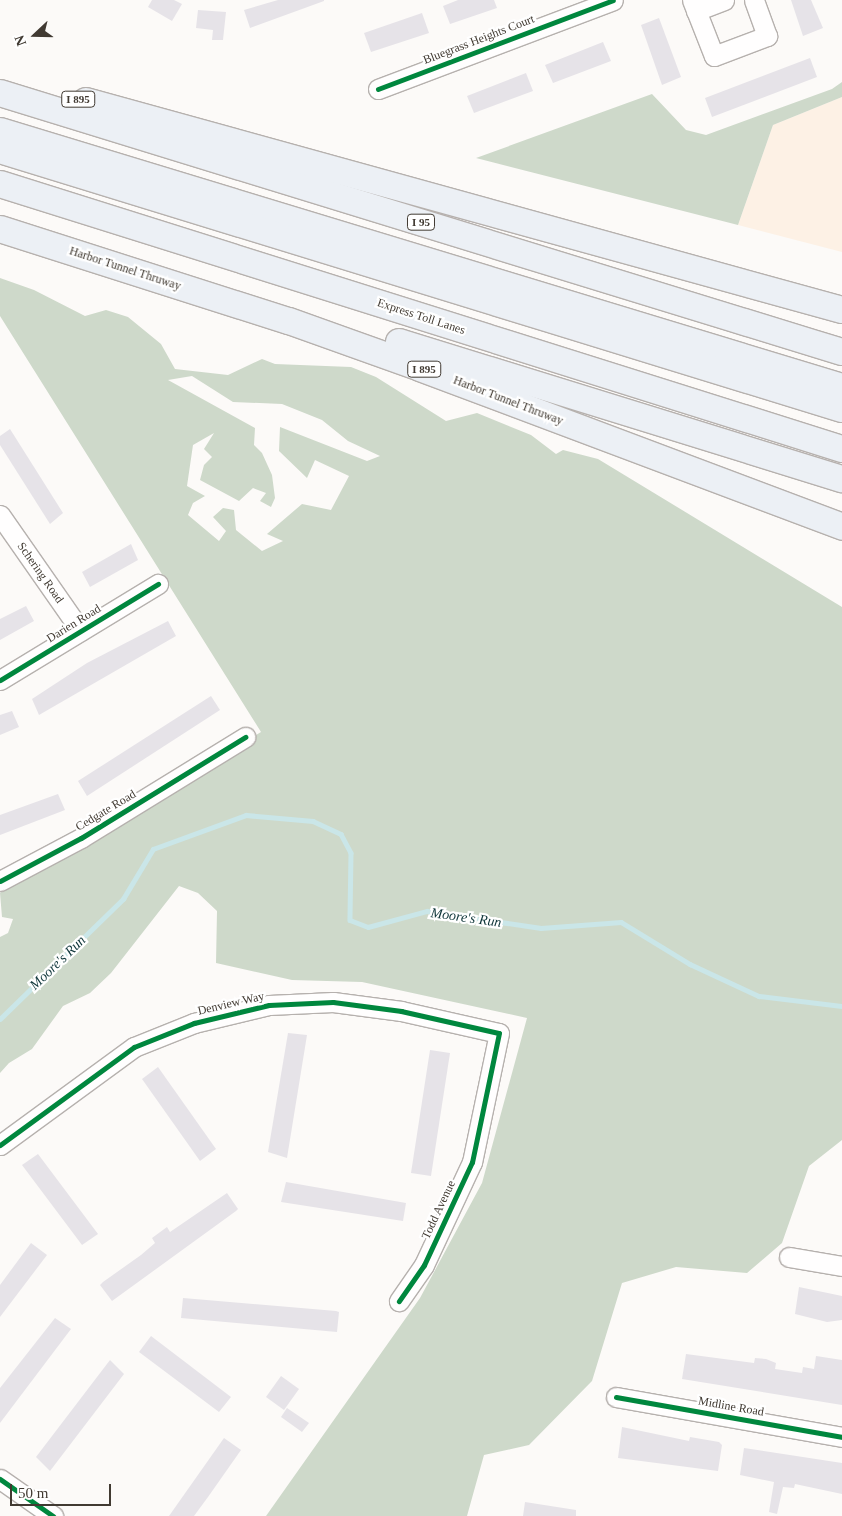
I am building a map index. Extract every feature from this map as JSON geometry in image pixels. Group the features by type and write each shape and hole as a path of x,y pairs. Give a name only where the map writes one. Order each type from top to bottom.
{"highway":[{"name":"I 895","path":"0,88 52,92 842,310"},
{"name":"I 95","path":"0,92 842,352"},
{"path":"0,131 842,387"},
{"path":"0,150 842,409"},
{"name":"Express Toll Lanes","path":"0,164 842,424"},
{"name":"Express Toll Lanes","path":"0,184 842,449"},
{"path":"0,216 842,479"},
{"name":"Harbor Tunnel Thruway","path":"0,229 327,335 842,527"}],"street":[{"name":"Bluegrass Heights Court","path":"378,88 584,5 613,0"},
{"path":"724,0 694,5 714,56 768,36 754,0"},
{"name":"Schering Road","path":"0,515 81,631"},
{"name":"Darien Road","path":"0,680 158,584"},
{"name":"Cedgate Road","path":"0,881 97,829 245,737"},
{"name":"Denview Way","path":"0,1145 134,1047 194,1023 269,1005 333,1002 401,1011 499,1033"},
{"name":"Todd Avenue","path":"399,1301 424,1265 472,1162 499,1033"},
{"path":"789,1257 842,1266"},
{"name":"Midline Road","path":"616,1397 842,1437"},
{"path":"0,1479 53,1516"}],"shaded area":[{"path":"842,97 842,252 738,225 773,125"}],"green space":[{"path":"842,82 842,97 773,125 738,225 476,158 652,94 686,130 706,135 832,89"},
{"path":"0,278 34,290 85,316 106,310 128,317 161,344 175,369 228,375 262,359 275,364 351,367 376,377 446,421 477,413 531,435 556,454 563,450 598,459 842,607 842,1140 809,1166 782,1243 747,1273 676,1267 622,1283 592,1381 529,1445 484,1455 467,1516 266,1516 420,1298 482,1183 527,1018 362,982 292,980 216,963 217,911 198,893 179,886 111,973 90,993 63,1006 32,1049 9,1063 0,1073 0,937 8,933 13,919 2,917 0,893 261,732 0,316","holes":["192,376 233,402 282,404 322,420 348,441 380,456 367,461 280,427 279,451 307,478 315,460 349,476 331,510 302,504 267,534 283,541 262,551 236,530 234,510 223,508 213,517 226,531 219,541 188,515 193,503 205,496 187,486 193,445 214,433 204,449 212,457 204,465 200,480 239,501 253,488 266,493 260,501 271,507 275,498 272,475 262,453 254,445 255,428 168,380"]}],"building":[{"path":"152,0 174,0 182,4 172,21 148,7"},
{"path":"278,0 324,1 250,28 244,10"},
{"path":"458,0 494,0 497,8 450,24 443,6"},
{"path":"791,0 811,0 823,28 803,36"},
{"path":"198,10 226,12 223,40 212,40 213,30 196,28"},
{"path":"422,13 429,33 371,52 364,33"},
{"path":"659,18 681,77 662,85 641,25"},
{"path":"603,42 611,61 553,83 545,65"},
{"path":"810,58 817,77 712,117 705,98"},
{"path":"526,73 533,91 474,113 467,96"},
{"path":"10,429 63,513 50,524 0,445 0,436"},
{"path":"131,544 138,560 90,587 82,572"},
{"path":"26,606 34,621 0,640 0,619"},
{"path":"168,621 176,636 39,715 32,699 87,663"},
{"path":"211,696 220,710 87,796 78,781"},
{"path":"12,711 19,727 0,735 0,715"},
{"path":"58,794 65,810 0,835 0,815"},
{"path":"288,1033 307,1035 287,1158 268,1152"},
{"path":"430,1050 450,1053 431,1176 411,1173"},
{"path":"158,1067 216,1149 200,1161 142,1079"},
{"path":"38,1154 98,1234 82,1245 22,1165"},
{"path":"286,1182 406,1203 403,1221 281,1202"},
{"path":"227,1193 238,1209 236,1211 112,1301 100,1285 103,1282 155,1243 152,1238 167,1227 170,1232"},
{"path":"31,1243 47,1255 0,1317 0,1285"},
{"path":"799,1287 842,1296 842,1320 827,1322 795,1314"},
{"path":"183,1298 336,1311 339,1312 337,1332 181,1318"},
{"path":"55,1318 71,1329 0,1423 0,1388"},
{"path":"151,1336 231,1397 219,1412 139,1352"},
{"path":"686,1354 754,1363 755,1358 766,1359 776,1363 775,1369 802,1373 803,1367 814,1369 816,1356 842,1360 842,1405 682,1379"},
{"path":"110,1360 124,1374 50,1471 36,1457"},
{"path":"281,1376 299,1389 284,1410 266,1397"},
{"path":"287,1408 309,1423 302,1432 281,1417"},
{"path":"622,1427 689,1441 690,1437 719,1442 722,1445 718,1471 618,1458"},
{"path":"224,1438 241,1450 208,1497 194,1516 169,1516"},
{"path":"744,1448 842,1463 842,1494 795,1484 794,1488 783,1487 777,1514 769,1512 774,1482 740,1475"},
{"path":"525,1502 576,1510 576,1516 523,1516"}],"waterway":[{"name":"Moore's Run","path":"0,1019 123,899 153,849 246,815 313,821 341,834 351,853 350,920 368,927 427,911 541,928 621,922 690,964 759,996 842,1006"}],"cycle path":[{"path":"378,89 613,0"},
{"path":"0,680 158,584"},
{"path":"0,881 81,838 245,737"},
{"path":"0,1145 134,1047 194,1023 269,1005 333,1002 401,1011 499,1033 472,1162 424,1265 399,1301"},
{"path":"616,1397 842,1437"},
{"path":"0,1479 53,1516"}]}
